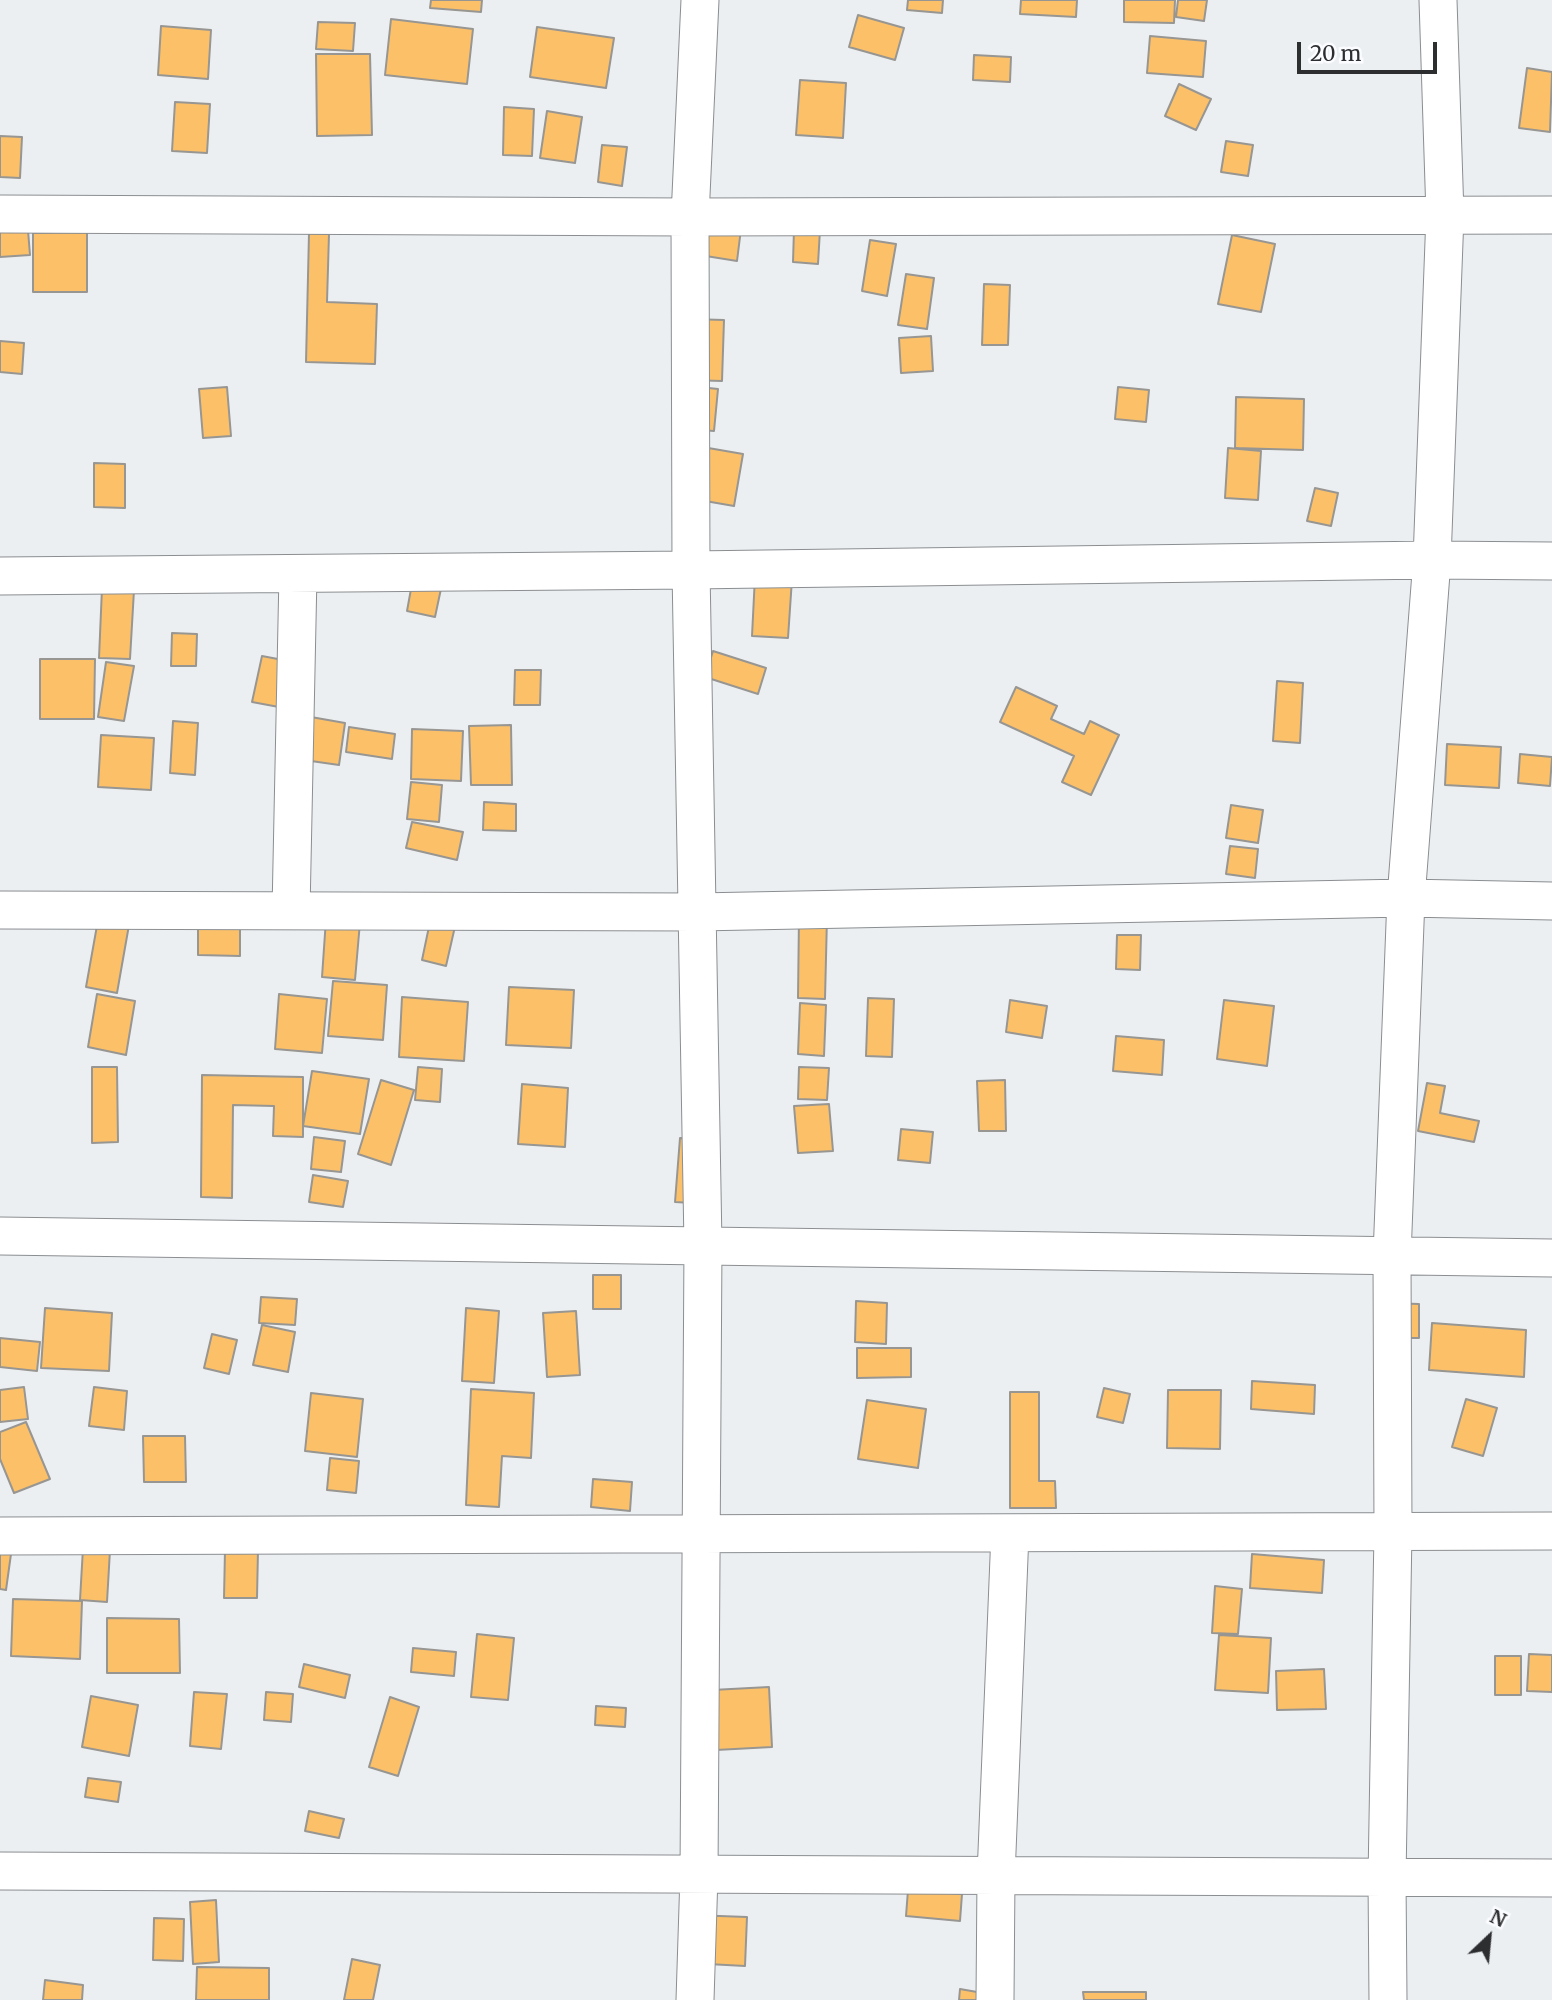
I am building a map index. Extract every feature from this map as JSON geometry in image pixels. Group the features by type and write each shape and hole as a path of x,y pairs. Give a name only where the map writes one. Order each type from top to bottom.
{"street":[{"path":"695,2000 699,1875 704,1245 691,570 690,217 700,0"},
{"path":"1388,2000 1387,1878 1393,1532 1392,1256 1406,898 1432,560 1445,215 1438,0"},
{"path":"0,214 690,217 1552,215"},
{"path":"0,576 1432,560 1552,561"},
{"path":"291,911 298,574"},
{"path":"0,910 698,912 1406,898 1552,901"},
{"path":"0,1236 1552,1258"},
{"path":"0,1536 1552,1531"},
{"path":"995,2000 996,1876 1010,1533"},
{"path":"0,1871 1552,1878"}],"building":[{"path":"431,0 482,0 481,12 430,8"},
{"path":"908,0 943,0 942,13 907,10"},
{"path":"1021,0 1077,0 1076,17 1020,14"},
{"path":"1124,0 1175,0 1174,23 1124,22"},
{"path":"1178,0 1207,0 1204,21 1176,17"},
{"path":"858,15 904,28 895,60 849,47"},
{"path":"391,19 473,29 467,84 385,75"},
{"path":"318,22 355,23 353,51 316,49"},
{"path":"161,26 211,30 208,79 158,75"},
{"path":"537,27 614,38 606,88 530,77"},
{"path":"1150,36 1206,41 1203,77 1147,73"},
{"path":"316,54 370,54 372,135 317,136"},
{"path":"974,55 1011,57 1010,82 973,80"},
{"path":"1527,68 1552,72 1550,132 1519,128"},
{"path":"800,80 846,83 843,138 796,135"},
{"path":"1179,84 1211,99 1196,130 1165,116"},
{"path":"175,102 210,104 207,153 172,151"},
{"path":"504,107 534,109 532,156 503,155"},
{"path":"547,111 582,117 575,163 540,158"},
{"path":"0,136 22,137 20,178 0,177"},
{"path":"1226,141 1253,145 1248,176 1221,172"},
{"path":"602,145 627,147 622,186 598,182"},
{"path":"691,222 741,229 737,261 687,253"},
{"path":"794,229 820,230 818,264 793,262"},
{"path":"28,230 30,255 0,257 0,231"},
{"path":"87,232 87,292 33,292 33,233"},
{"path":"309,233 329,234 327,302 377,304 375,364 306,362"},
{"path":"1232,235 1275,244 1261,312 1218,304"},
{"path":"870,240 896,244 887,296 862,291"},
{"path":"906,274 934,278 927,329 898,325"},
{"path":"984,284 1010,285 1008,345 982,345"},
{"path":"690,319 724,320 722,381 688,380"},
{"path":"931,336 933,371 901,373 899,338"},
{"path":"0,341 24,343 22,374 0,372"},
{"path":"690,386 718,389 714,431 687,429"},
{"path":"227,387 231,436 203,438 199,389"},
{"path":"1118,387 1149,390 1146,422 1115,419"},
{"path":"1236,397 1304,399 1303,450 1235,448"},
{"path":"691,445 743,454 734,506 682,497"},
{"path":"1228,448 1261,451 1258,500 1225,498"},
{"path":"94,463 125,464 125,508 94,507"},
{"path":"1315,488 1338,493 1331,526 1307,521"},
{"path":"755,576 792,579 788,638 752,636"},
{"path":"413,578 442,584 435,617 407,611"},
{"path":"102,588 134,590 130,659 99,658"},
{"path":"172,633 197,634 196,666 171,666"},
{"path":"713,651 766,668 758,694 705,677"},
{"path":"262,656 304,664 295,710 252,702"},
{"path":"40,659 95,659 94,719 40,719"},
{"path":"106,662 134,666 124,721 98,717"},
{"path":"515,670 541,670 540,705 514,705"},
{"path":"1277,681 1303,683 1300,743 1273,741"},
{"path":"1016,687 1057,706 1051,719 1084,734 1090,721 1119,735 1091,795 1062,782 1074,756 1000,722"},
{"path":"311,717 345,723 339,765 304,760"},
{"path":"173,721 198,723 195,775 170,773"},
{"path":"511,725 512,785 471,785 469,726"},
{"path":"349,727 395,734 392,759 346,752"},
{"path":"412,729 463,731 461,781 411,779"},
{"path":"101,735 154,738 151,790 98,787"},
{"path":"1447,744 1501,747 1499,788 1445,785"},
{"path":"1520,754 1552,757 1550,786 1518,783"},
{"path":"411,782 442,785 439,822 407,819"},
{"path":"484,802 516,804 516,831 483,830"},
{"path":"1231,805 1263,810 1258,843 1226,838"},
{"path":"412,822 463,832 457,860 406,848"},
{"path":"1230,846 1258,849 1255,878 1226,874"},
{"path":"799,916 827,917 825,999 798,998"},
{"path":"431,917 456,922 446,966 422,960"},
{"path":"326,919 360,922 355,980 322,977"},
{"path":"98,920 129,925 117,993 86,987"},
{"path":"198,920 240,921 240,956 198,955"},
{"path":"1117,935 1141,935 1140,970 1116,969"},
{"path":"333,981 387,985 383,1040 328,1036"},
{"path":"509,987 574,990 571,1048 506,1045"},
{"path":"97,994 135,1001 126,1055 88,1047"},
{"path":"279,994 327,999 322,1053 275,1049"},
{"path":"402,997 468,1002 464,1061 399,1057"},
{"path":"868,998 894,999 892,1057 866,1056"},
{"path":"1010,1000 1047,1006 1042,1038 1006,1032"},
{"path":"1224,1000 1274,1006 1267,1066 1217,1059"},
{"path":"800,1003 826,1005 824,1056 798,1054"},
{"path":"1116,1036 1164,1040 1162,1075 1113,1071"},
{"path":"92,1067 117,1067 118,1142 92,1143"},
{"path":"418,1067 442,1069 440,1102 415,1100"},
{"path":"799,1067 829,1068 827,1100 798,1099"},
{"path":"312,1071 369,1079 360,1134 303,1126"},
{"path":"202,1075 303,1077 303,1137 273,1136 274,1106 233,1105 232,1198 201,1197"},
{"path":"381,1080 414,1090 391,1165 358,1154"},
{"path":"1005,1080 1006,1131 979,1131 977,1081"},
{"path":"1427,1083 1445,1086 1440,1113 1479,1121 1474,1142 1418,1131"},
{"path":"522,1084 568,1088 565,1147 518,1144"},
{"path":"829,1104 833,1151 798,1153 794,1106"},
{"path":"901,1129 933,1132 930,1163 898,1160"},
{"path":"314,1137 345,1141 341,1172 311,1169"},
{"path":"680,1138 713,1140 708,1204 675,1202"},
{"path":"313,1175 348,1181 343,1207 309,1202"},
{"path":"593,1275 621,1275 621,1309 593,1309"},
{"path":"261,1297 297,1299 295,1325 259,1323"},
{"path":"856,1301 887,1303 886,1344 855,1342"},
{"path":"1387,1303 1419,1304 1419,1338 1386,1338"},
{"path":"45,1308 112,1313 109,1371 41,1368"},
{"path":"466,1308 499,1311 494,1383 462,1381"},
{"path":"576,1311 580,1375 547,1377 543,1313"},
{"path":"1432,1323 1526,1330 1524,1377 1429,1370"},
{"path":"262,1325 295,1332 288,1372 253,1365"},
{"path":"212,1334 237,1340 229,1374 204,1368"},
{"path":"0,1338 40,1342 37,1371 0,1367"},
{"path":"857,1348 911,1348 911,1377 857,1378"},
{"path":"1252,1381 1315,1385 1314,1414 1251,1409"},
{"path":"24,1387 28,1419 0,1422 0,1390"},
{"path":"94,1387 127,1391 124,1430 89,1426"},
{"path":"1104,1388 1130,1394 1123,1423 1097,1417"},
{"path":"471,1389 534,1393 531,1458 502,1456 499,1507 466,1505"},
{"path":"1168,1390 1221,1390 1220,1449 1167,1448"},
{"path":"1010,1392 1039,1392 1039,1481 1055,1481 1056,1508 1010,1508"},
{"path":"311,1393 363,1399 357,1457 305,1451"},
{"path":"1466,1399 1497,1408 1483,1456 1452,1447"},
{"path":"867,1400 926,1409 918,1468 858,1459"},
{"path":"26,1422 50,1479 14,1493 0,1459 0,1432"},
{"path":"143,1436 185,1436 186,1482 144,1482"},
{"path":"330,1458 359,1461 356,1493 327,1490"},
{"path":"593,1479 632,1482 630,1511 591,1507"},
{"path":"83,1548 110,1550 107,1602 80,1600"},
{"path":"225,1550 258,1550 257,1598 224,1598"},
{"path":"0,1552 11,1554 6,1590 0,1589"},
{"path":"1252,1554 1324,1560 1322,1593 1250,1588"},
{"path":"1215,1586 1242,1589 1238,1634 1212,1633"},
{"path":"13,1599 82,1601 80,1659 11,1656"},
{"path":"107,1618 179,1619 180,1673 107,1673"},
{"path":"477,1634 514,1638 508,1700 471,1697"},
{"path":"1219,1635 1271,1638 1268,1693 1215,1690"},
{"path":"413,1648 456,1652 454,1676 411,1672"},
{"path":"1529,1654 1552,1655 1552,1692 1527,1691"},
{"path":"1495,1656 1521,1656 1521,1695 1495,1695"},
{"path":"304,1664 350,1675 345,1698 299,1687"},
{"path":"1324,1669 1326,1709 1277,1710 1276,1671"},
{"path":"769,1687 772,1747 716,1750 712,1690"},
{"path":"194,1692 227,1694 221,1749 190,1746"},
{"path":"266,1692 293,1694 291,1722 264,1720"},
{"path":"91,1696 138,1705 129,1756 82,1747"},
{"path":"390,1697 419,1707 398,1776 369,1767"},
{"path":"596,1706 626,1708 625,1727 595,1725"},
{"path":"88,1778 121,1782 118,1802 85,1797"},
{"path":"309,1811 344,1819 339,1838 305,1831"},
{"path":"908,1890 962,1894 960,1921 906,1916"},
{"path":"216,1900 219,1962 193,1964 190,1902"},
{"path":"692,1915 747,1917 745,1966 689,1963"},
{"path":"154,1918 184,1919 183,1961 153,1960"},
{"path":"352,1959 380,1965 373,2000 344,2000"},
{"path":"197,1967 269,1968 269,2000 196,2000"},
{"path":"45,1980 83,1985 82,2000 43,2000"},
{"path":"960,1989 994,1995 993,2000 959,2000"},
{"path":"1083,1992 1146,1992 1146,2000 1084,2000"}]}
